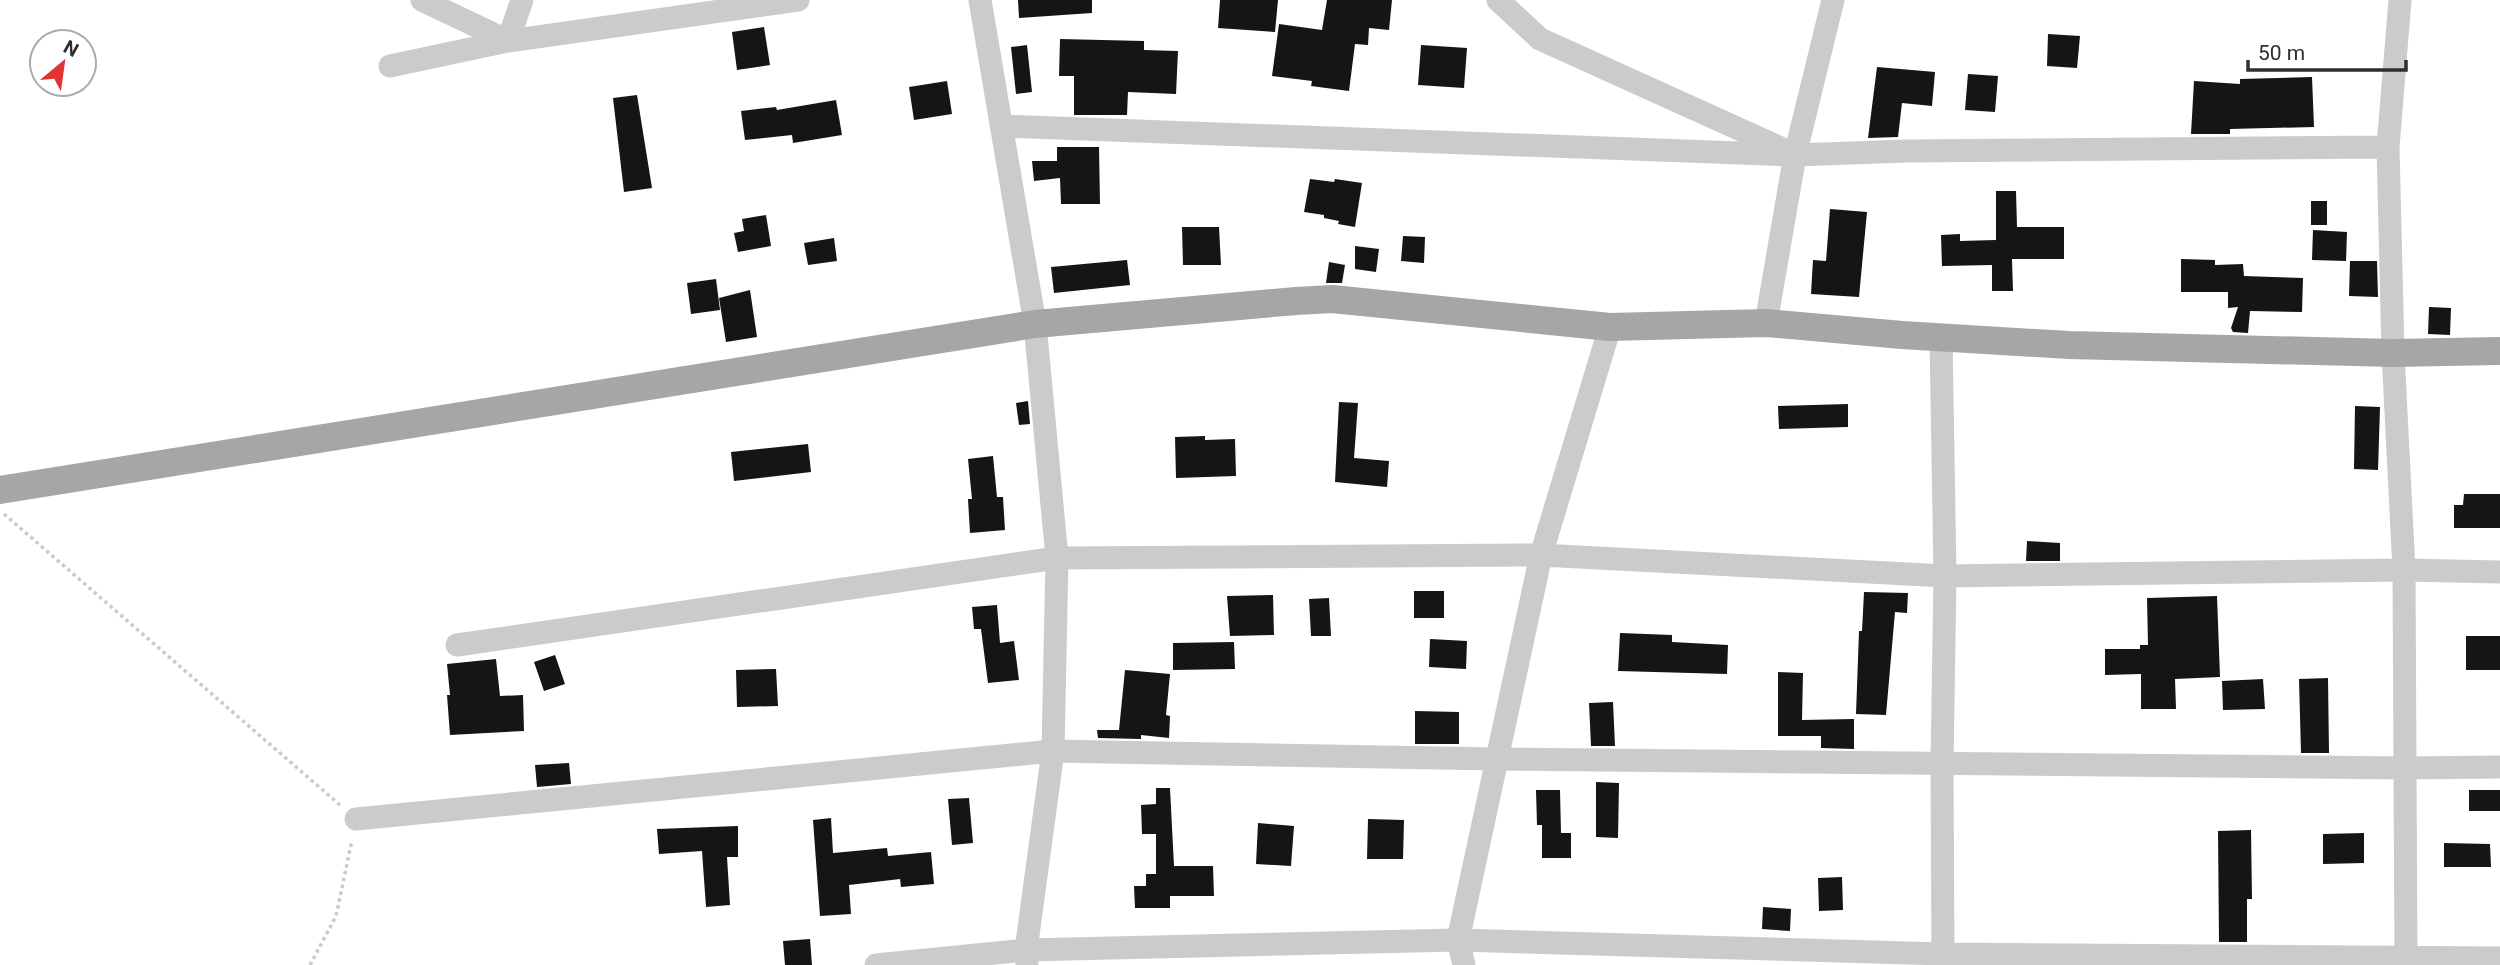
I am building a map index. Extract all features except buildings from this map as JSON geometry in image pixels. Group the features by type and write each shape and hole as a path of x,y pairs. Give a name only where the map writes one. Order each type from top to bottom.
{"main road":[{"path":"0,490 1035,324 1332,299 1610,327 1766,323 2079,345 2393,353 2500,351"}],"street":[{"path":"422,0 508,41"},
{"path":"508,41 522,0"},
{"path":"390,66 508,41 798,0"},
{"path":"980,0 1035,324 1057,558 1053,751 1026,958"},
{"path":"1498,0 1540,39 1795,155"},
{"path":"1766,323 1795,155 1833,0"},
{"path":"2400,0 2388,147 2393,353 2404,570 2406,961"},
{"path":"1001,126 1795,155 1907,151 2388,147"},
{"path":"1464,965 1458,940 1541,555 1610,327"},
{"path":"1941,337 1945,576 1942,959"},
{"path":"457,645 1057,558 1541,555 1945,576 2404,570 2500,572"},
{"path":"356,819 1053,751 1942,764 2500,767"},
{"path":"876,965 1458,940 1942,959 2406,961 2500,958"}],"path":[{"path":"0,511 356,819 336,916 310,965"}]}
